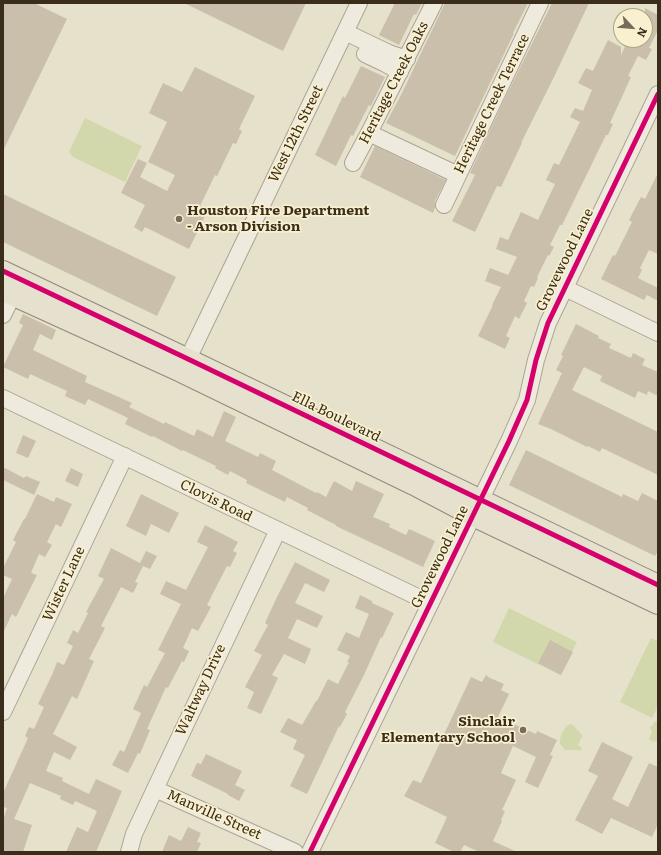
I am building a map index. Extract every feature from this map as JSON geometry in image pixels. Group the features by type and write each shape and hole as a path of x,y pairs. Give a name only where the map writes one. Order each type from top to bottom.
{"main road":[{"name":"Ella Boulevard","path":"10,284 184,366 414,485 477,508 655,593"}],"street":[{"name":"West 12th Street","path":"184,366 359,3"},
{"name":"Heritage Creek Oaks","path":"353,163 404,66 434,3"},
{"name":"Heritage Creek Terrace","path":"444,205 540,3"},
{"path":"343,37 384,63 404,66"},
{"name":"Grovewood Lane","path":"310,852 528,400 536,360 548,323 657,99"},
{"path":"370,133 458,175"},
{"path":"3,315 10,284"},
{"path":"565,288 658,333"},
{"name":"Clovis Road","path":"3,398 430,603"},
{"name":"Wister Lane","path":"3,712 125,456"},
{"name":"Waltway Drive","path":"129,852 134,834 155,788 278,530"},
{"name":"Manville Street","path":"155,788 294,852"}],"green space":[{"path":"85,118 142,146 125,182 73,157 69,152"},
{"path":"509,608 577,642 560,675 493,642"},
{"path":"651,638 658,641 658,706 652,718 620,702"},
{"path":"658,721 658,743 650,740 649,738 652,732 650,727 654,722"},
{"path":"571,724 582,735 578,745 582,748 580,751 565,750 560,744 562,733 568,725"}],"building":[{"path":"3,3 34,3 67,19 3,151"},
{"path":"184,3 306,3 283,51"},
{"path":"395,3 422,3 416,15 414,14 399,45 379,35"},
{"path":"445,3 528,3 455,156 386,123"},
{"path":"552,3 589,3 501,187 497,186 475,232 452,221 475,175 470,173"},
{"path":"653,12 658,15 658,30 653,40"},
{"path":"608,40 613,43 613,48 621,48 621,55 624,48 652,49 646,60 638,56 628,76 631,77 610,123 613,124 608,135 606,135 562,225 560,225 550,245 554,247 549,256 548,255 537,277 538,278 534,287 531,286 524,301 527,303 519,319 515,316 506,336 510,338 505,349 478,336 501,287 485,281 490,268 508,275 517,257 496,249 500,237 508,240 521,212 538,220 555,184 546,180 554,163 559,165 580,122 570,117 575,108 583,111 592,90 578,83 586,68 593,71"},
{"path":"361,66 385,77 371,106 369,105 353,136 351,135 336,166 315,155 343,96 345,98"},
{"path":"195,67 255,96 239,129 242,131 236,144 233,143 200,206 208,210 189,249 145,227 142,232 134,227 145,205 121,193 138,159 147,163 140,177 167,191 175,175 148,162 167,122 149,113 163,83 182,92"},
{"path":"375,146 446,180 435,201 433,213 360,177"},
{"path":"658,173 658,254 649,250 640,268 642,270 638,278 658,288 658,301 647,295 644,300 601,279 613,255 615,256 632,222 629,220 641,197 645,199"},
{"path":"3,194 176,277 157,316 3,242"},
{"path":"23,314 56,330 52,340 40,334 33,350 87,376 85,382 132,403 129,407 164,424 165,422 194,436 197,429 213,437 224,411 236,417 225,441 258,457 260,453 276,461 272,470 316,493 317,492 326,497 334,481 352,491 356,481 384,494 373,517 390,524 389,527 406,535 409,529 435,541 423,567 336,526 307,510 308,508 287,497 285,502 246,483 247,480 230,471 228,475 215,468 216,466 125,424 128,418 88,399 85,405 65,396 67,391 30,374 28,379 3,367 23,325 19,323"},
{"path":"576,324 599,336 598,338 611,344 609,348 631,358 633,353 645,359 642,365 658,372 658,396 648,391 647,395 638,391 635,398 600,381 602,376 584,367 572,390 658,432 658,475 602,448 600,452 538,424 562,373 556,370 563,356 561,355"},
{"path":"23,435 36,441 28,458 16,453"},
{"path":"526,450 622,497 623,494 638,501 642,493 658,501 658,551 655,556 509,485"},
{"path":"3,467 24,478 26,476 40,482 34,495 3,480"},
{"path":"71,468 83,474 78,487 65,481"},
{"path":"37,494 54,502 56,497 72,504 61,527 56,524 47,542 52,545 45,557 39,554 31,573 37,575 16,617 12,614 3,633 3,598 12,579 3,575 3,568 16,542 13,540"},
{"path":"141,494 179,513 169,533 151,524 146,536 126,526"},
{"path":"205,525 238,542 233,551 237,553 230,567 227,566 207,605 211,607 198,631 192,628 183,648 189,651 168,688 166,687 147,729 150,730 140,754 138,753 128,773 112,765 120,750 124,752 141,713 133,709 144,685 147,687 165,653 158,650 181,604 160,594 166,581 186,590 208,547 197,542"},
{"path":"111,548 140,563 146,551 157,556 150,569 143,566 135,582 138,583 133,593 121,587 101,626 105,628 89,659 94,661 77,699 72,696 53,734 77,747 70,760 54,752 46,771 63,778 62,781 89,794 96,779 122,791 96,852 66,852 77,827 88,832 97,811 75,801 73,805 60,799 61,796 30,783 14,819 32,825 23,852 3,851 3,820 7,808 3,807 3,793 28,738 25,736 29,727 34,729 44,707 38,704 57,662 64,665 73,646 67,643 73,630 78,633 88,613 86,612 104,579 98,576"},
{"path":"295,562 330,580 324,592 305,583 295,603 323,616 317,628 297,619 288,638 311,649 305,664 284,654 272,675 278,678 261,714 247,708 254,692 245,687 262,655 254,651 268,625 265,623"},
{"path":"360,595 372,601 372,603 394,613 345,712 347,714 340,727 339,726 307,794 290,786 305,755 293,749 297,740 280,732 288,718 302,725 317,701 328,679 338,684 349,662 347,662 350,656 337,650 346,632 359,638 369,614 355,608"},
{"path":"550,640 573,652 561,675 538,663"},
{"path":"486,675 504,684 501,690 509,694 498,717 536,734 537,731 557,740 550,755 553,756 538,788 525,782 536,757 513,746 501,773 516,780 502,810 505,811 493,841 517,852 479,852 464,845 460,852 454,852 435,843 447,817 404,796 413,780 421,783 471,677 482,682"},
{"path":"602,742 633,757 612,799 628,807 649,763 658,767 658,824 652,837 611,818 602,834 575,820 598,776 588,771"},
{"path":"206,754 242,771 235,785 245,790 239,801 191,776 197,763 201,764"},
{"path":"188,827 201,833 197,842 201,843 197,852 162,852 169,835 181,841"}],"cycle path":[{"path":"310,852 509,441 527,400 536,360 548,323 658,94"},
{"path":"3,271 658,585"}],"place":[{"name":"Houston Fire Department - Arson Division","path":"179,219"},
{"name":"Sinclair Elementary School","path":"523,730"}]}
